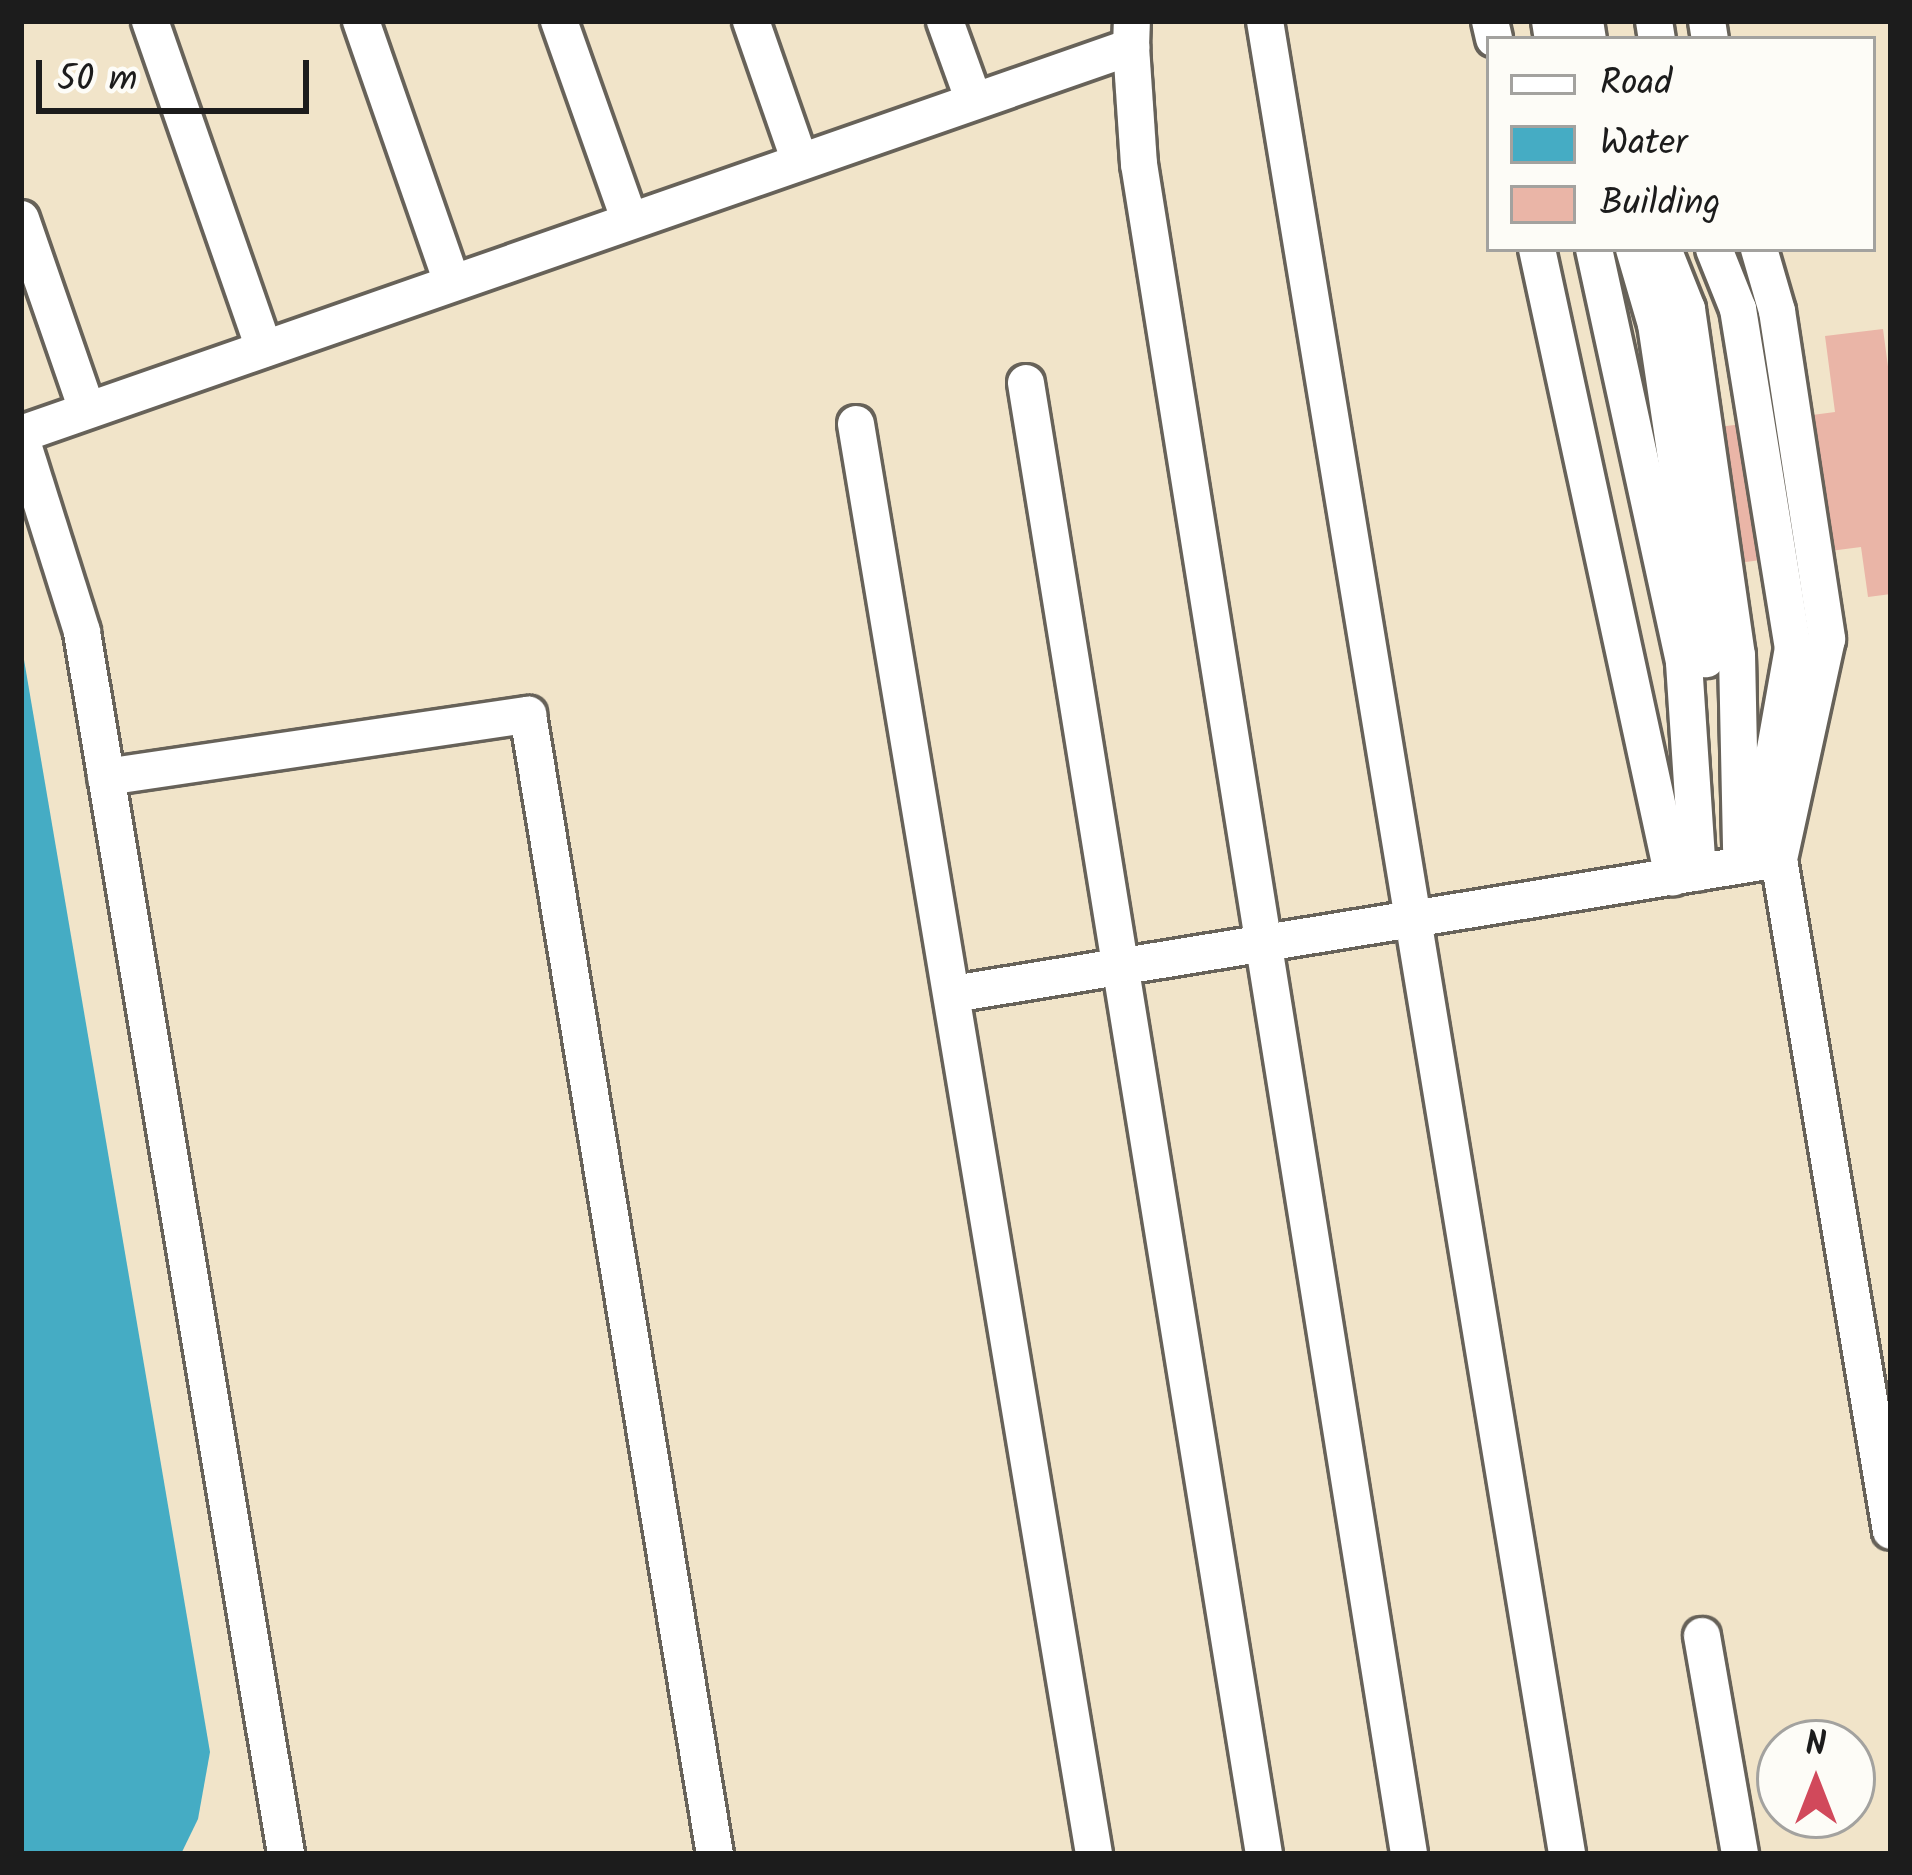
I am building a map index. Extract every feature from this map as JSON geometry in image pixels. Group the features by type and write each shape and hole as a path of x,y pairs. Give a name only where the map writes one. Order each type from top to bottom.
{"street":[{"path":"150,21 264,349"},
{"path":"362,21 452,283"},
{"path":"560,21 630,221"},
{"path":"751,21 800,161"},
{"path":"945,21 974,101"},
{"path":"1265,21 1567,1854"},
{"path":"286,1854 82,632 21,435 974,101 1131,34 1139,164 1409,1854"},
{"path":"21,219 87,410"},
{"path":"1538,252 1728,868"},
{"path":"1595,252 1728,868 1891,1532"},
{"path":"1635,252 1656,325 1706,655 1728,868"},
{"path":"1664,252 1687,309 1737,655 1728,868"},
{"path":"1715,252 1738,309 1793,648 1728,868"},
{"path":"1728,868 1827,640 1777,311 1761,252"},
{"path":"1026,383 1116,968 1264,1854"},
{"path":"856,424 1094,1854"},
{"path":"106,777 528,715 715,1854"},
{"path":"953,994 1728,868"},
{"path":"1702,1636 1740,1854"}],"water":[{"path":"21,642 210,1752 198,1819 181,1854 21,1854"}],"building":[{"path":"1883,329 1891,389 1891,594 1868,597 1861,547 1654,574 1639,457 1698,449 1696,430 1835,412 1825,336"}]}
